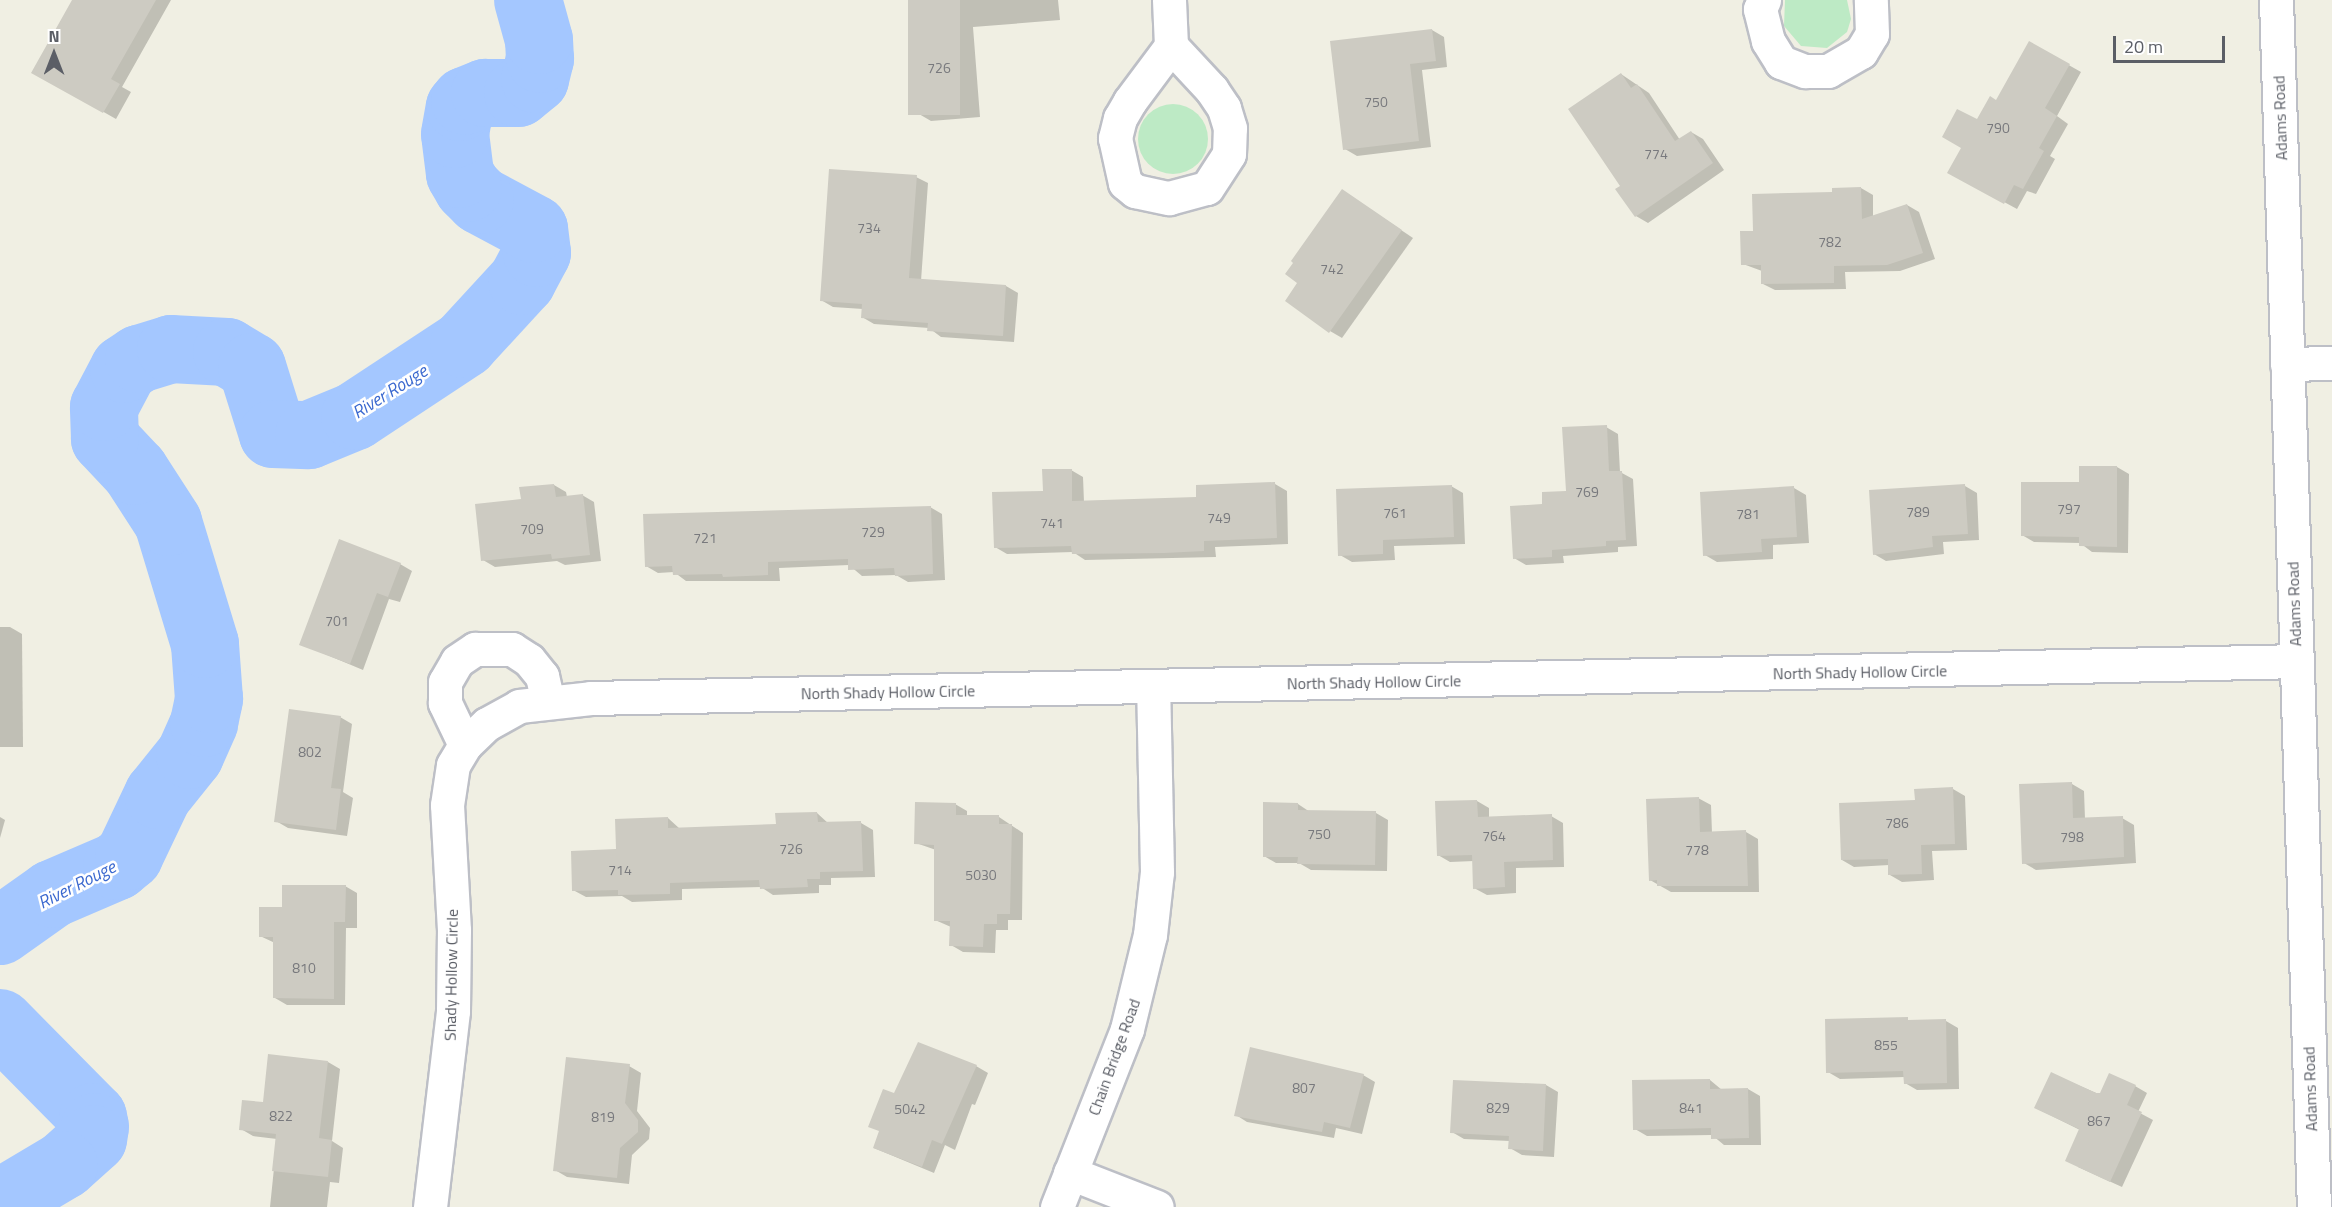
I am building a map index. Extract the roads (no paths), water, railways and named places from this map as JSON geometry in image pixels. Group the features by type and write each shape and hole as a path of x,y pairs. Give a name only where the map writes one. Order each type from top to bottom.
{"street":[{"path":"1169,0 1170,46"},
{"path":"1764,0 1760,9 1768,41 1781,62 1805,71 1828,71 1861,52 1872,34 1871,0"},
{"name":"Adams Road","path":"2276,0 2296,661 2322,1165 2314,1207"},
{"path":"2287,364 2332,363"},
{"path":"465,745 446,703 444,682 458,661 475,649 512,649 529,660 542,676 548,701"},
{"name":"North Shady Hollow Circle","path":"465,745 487,724 519,706 548,701 2296,661"},
{"name":"Chain Bridge Road","path":"1057,1207 1127,1029 1150,935 1157,872 1153,686"},
{"name":"Shady Hollow Circle","path":"430,1207 453,1011 454,930 447,805 453,765 465,745"},
{"path":"1070,1173 1157,1207"}],"waterway":[{"name":"River Rouge","path":"0,931 52,894 117,866 129,856 158,795 190,755 204,723 209,699 205,644 168,522 135,471 105,439 104,407 124,369 139,359 171,349 227,352 252,367 273,434 309,435 355,416 464,344 522,281 537,253 534,229 480,200 468,188 460,174 455,134 460,107 465,101 485,93 518,93 535,79 540,59 539,40 528,0"},
{"name":"River Rouge","path":"0,1023 93,1117 95,1127 93,1139 64,1165 0,1203"}]}
